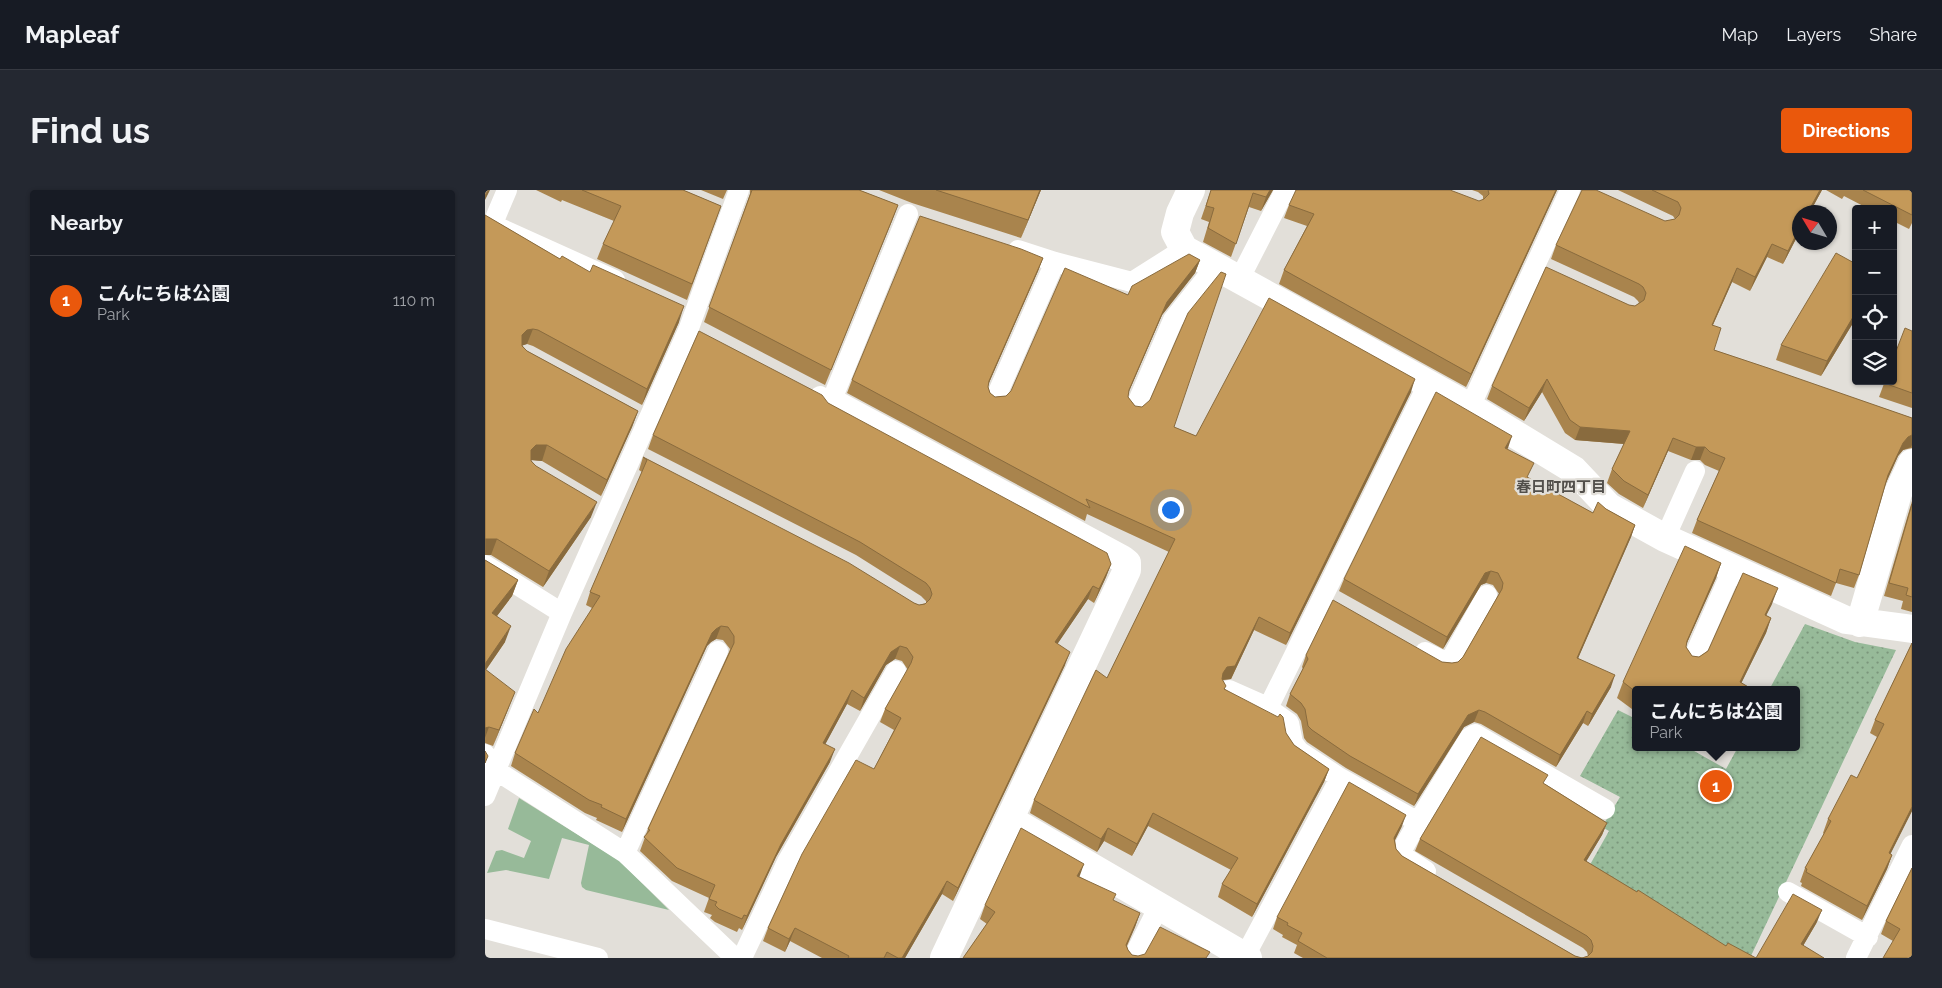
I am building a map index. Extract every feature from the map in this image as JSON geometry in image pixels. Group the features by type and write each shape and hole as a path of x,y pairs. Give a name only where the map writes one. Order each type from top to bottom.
{"street":[{"path":"1191,190 1179,213 1175,232 1184,249 1470,407 1573,470 1609,507 1665,538 1846,620 1912,629"},
{"path":"831,402 1127,563 1127,570 1011,820 944,958"},
{"path":"1860,623 1897,493 1912,463"},
{"path":"1011,820 1247,957"}],"lane":[{"path":"507,190 496,216 495,223 499,228 632,288"},
{"path":"485,796 562,613 599,508 642,458 639,418 687,318 721,212 739,190"},
{"path":"1239,280 1285,190"},
{"path":"1470,407 1545,269 1570,190"},
{"path":"805,388 831,402 908,214"},
{"path":"1000,244 1055,262 1132,282 1184,249"},
{"path":"995,399 1055,262"},
{"path":"1135,408 1173,320 1215,267"},
{"path":"687,318 707,338"},
{"path":"1270,708 1270,704 1332,600 1428,384"},
{"path":"1665,538 1695,471"},
{"path":"485,565 562,613"},
{"path":"1692,661 1733,568"},
{"path":"1409,643 1444,663 1448,663 1487,595"},
{"path":"625,853 718,651"},
{"path":"485,754 497,771 625,853 733,955 741,958 787,862 896,671"},
{"path":"1229,690 1270,708 1289,723 1293,743 1299,750 1340,778 1418,822"},
{"path":"1445,882 1404,858 1402,850 1471,737 1475,734 1605,809"},
{"path":"1247,957 1340,778"},
{"path":"1856,958 1912,845"},
{"path":"1788,892 1868,937"},
{"path":"1133,958 1159,906"},
{"path":"485,929 556,953 598,958"}],"green space":[{"path":"1805,624 1855,642 1896,650 1750,958 1741,958 1587,870 1609,831 1602,827 1620,797 1580,776 1618,710 1632,717 1632,751 1694,751 1726,769 1736,751 1800,751 1800,686 1771,686"},
{"path":"519,798 620,861 669,910 586,890 582,887 581,883 589,845 562,838 549,879 506,870 487,873 496,851 502,850 524,858 531,841 508,829"}],"building":[{"path":"582,190 683,190 721,206 692,284 603,244 621,206"},
{"path":"752,190 859,190 898,205 831,370 709,307"},
{"path":"936,190 1040,190 1028,220"},
{"path":"1211,190 1270,190 1266,197 1253,193 1236,244 1208,228 1214,208 1206,206"},
{"path":"1296,190 1450,190 1479,201 1489,194 1488,190 1556,190 1471,374 1284,270 1314,214 1289,205"},
{"path":"1582,190 1596,190 1665,221 1675,219 1679,215 1681,208 1678,202 1652,190 1820,190 1812,205 1792,205 1792,243 1788,251 1772,244 1755,277 1737,268 1712,325 1721,328 1714,350 1912,418 1912,435 1903,443 1888,475 1859,575 1840,569 1836,583 1697,520 1725,458 1710,452 1705,447 1696,447 1673,438 1648,495 1624,481 1612,469 1630,431 1580,427 1570,420 1547,379 1529,408 1492,386 1546,267 1629,305 1635,306 1644,300 1646,293 1639,284 1556,245"},
{"path":"1863,190 1912,190 1912,215 1897,207 1897,205 1892,205"},
{"path":"485,215 560,259 562,256 590,272 593,265 684,306 647,389 538,330 527,330 522,335 522,346 527,351 638,411 607,480 547,445 536,445 531,450 531,461 536,466 597,502 549,571 497,539 485,539"},
{"path":"920,216 1043,258 989,381 990,393 995,397 1006,396 1011,391 1065,268 1128,295 1132,286 1189,254 1200,260 1167,302 1129,390 1128,397 1135,406 1142,407 1150,400 1188,313 1221,272 1226,274 1174,427 1196,436 1269,298 1415,379 1290,633 1259,617 1235,666 1227,667 1223,673 1222,679 1226,686 1224,689 1278,717 1280,714 1283,717 1286,733 1294,745 1329,769 1257,904 1222,884 1238,858 1153,813 1137,844 1108,828 1101,839 1034,800 1096,670 1107,678 1175,539 1086,499 1090,508 852,380"},
{"path":"1836,253 1852,262 1852,319 1827,361 1781,345"},
{"path":"1905,328 1912,331 1912,393 1890,385 1897,385 1897,349"},
{"path":"699,331 822,395 828,403 1107,553 1111,564 1099,589 1093,586 1055,642 1070,652 958,888 947,881 902,958 887,952 884,958 848,958 849,956 795,928 789,939 768,928 802,854 856,760 874,769 901,718 885,709 911,663 913,657 907,648 900,646 891,652 864,698 852,690 823,743 835,749 781,844 747,916 744,915 742,919 719,909 715,905 717,902 709,899 715,885 677,868 644,837 650,830 648,829 734,643 734,636 728,627 721,626 712,633 626,819 589,800 515,753 534,709 538,713 566,649 600,596 590,592 647,460 643,457 849,563 914,603 919,605 925,604 930,599 932,594 926,583 860,542 653,435"},
{"path":"1436,392 1512,436 1505,448 1534,463 1527,477 1593,513 1598,502 1606,509 1635,525 1577,658 1615,675 1592,714 1587,711 1560,755 1479,710 1468,715 1418,794 1350,756 1312,730 1308,726 1305,709 1290,694 1308,659 1306,655 1333,600 1442,662 1452,663 1458,662 1463,657 1502,589 1503,583 1498,573 1491,571 1485,573 1447,637 1344,579"},
{"path":"1912,504 1912,597 1906,595 1908,588 1889,583"},
{"path":"1685,546 1721,563 1687,641 1686,647 1692,656 1699,657 1708,651 1743,573 1778,588 1765,615 1771,618 1740,682 1747,686 1632,686 1632,689 1623,682"},
{"path":"485,560 518,580 492,613 511,626 485,664"},
{"path":"1912,643 1912,807 1889,853 1892,855 1867,906 1806,872 1807,869 1805,868 1831,821 1828,819 1851,775 1857,778 1884,724 1875,720"},
{"path":"485,669 515,692 499,730 489,727 485,728"},
{"path":"1481,737 1548,775 1543,783 1607,823 1584,860 1637,892 1638,890 1726,946 1728,943 1756,958 1582,958 1592,952 1593,946 1587,936 1420,839"},
{"path":"485,751 488,756 485,763"},
{"path":"1349,782 1406,815 1394,838 1396,849 1402,856 1575,956 1582,958 1327,958 1298,941 1302,933 1277,917"},
{"path":"1021,828 1084,864 1077,876 1116,894 1113,900 1140,913 1126,945 1132,955 1145,954 1160,927 1210,952 1206,958 963,958 995,912 985,905"},
{"path":"1912,868 1912,958 1883,958 1900,929 1886,921"},
{"path":"1793,894 1822,910 1801,944 1824,958 1756,958"}],"place":[{"name":"こんにちは公園","path":"1716,786"}],"district":[{"name":"春日町四丁目","path":"1561,487"}]}
